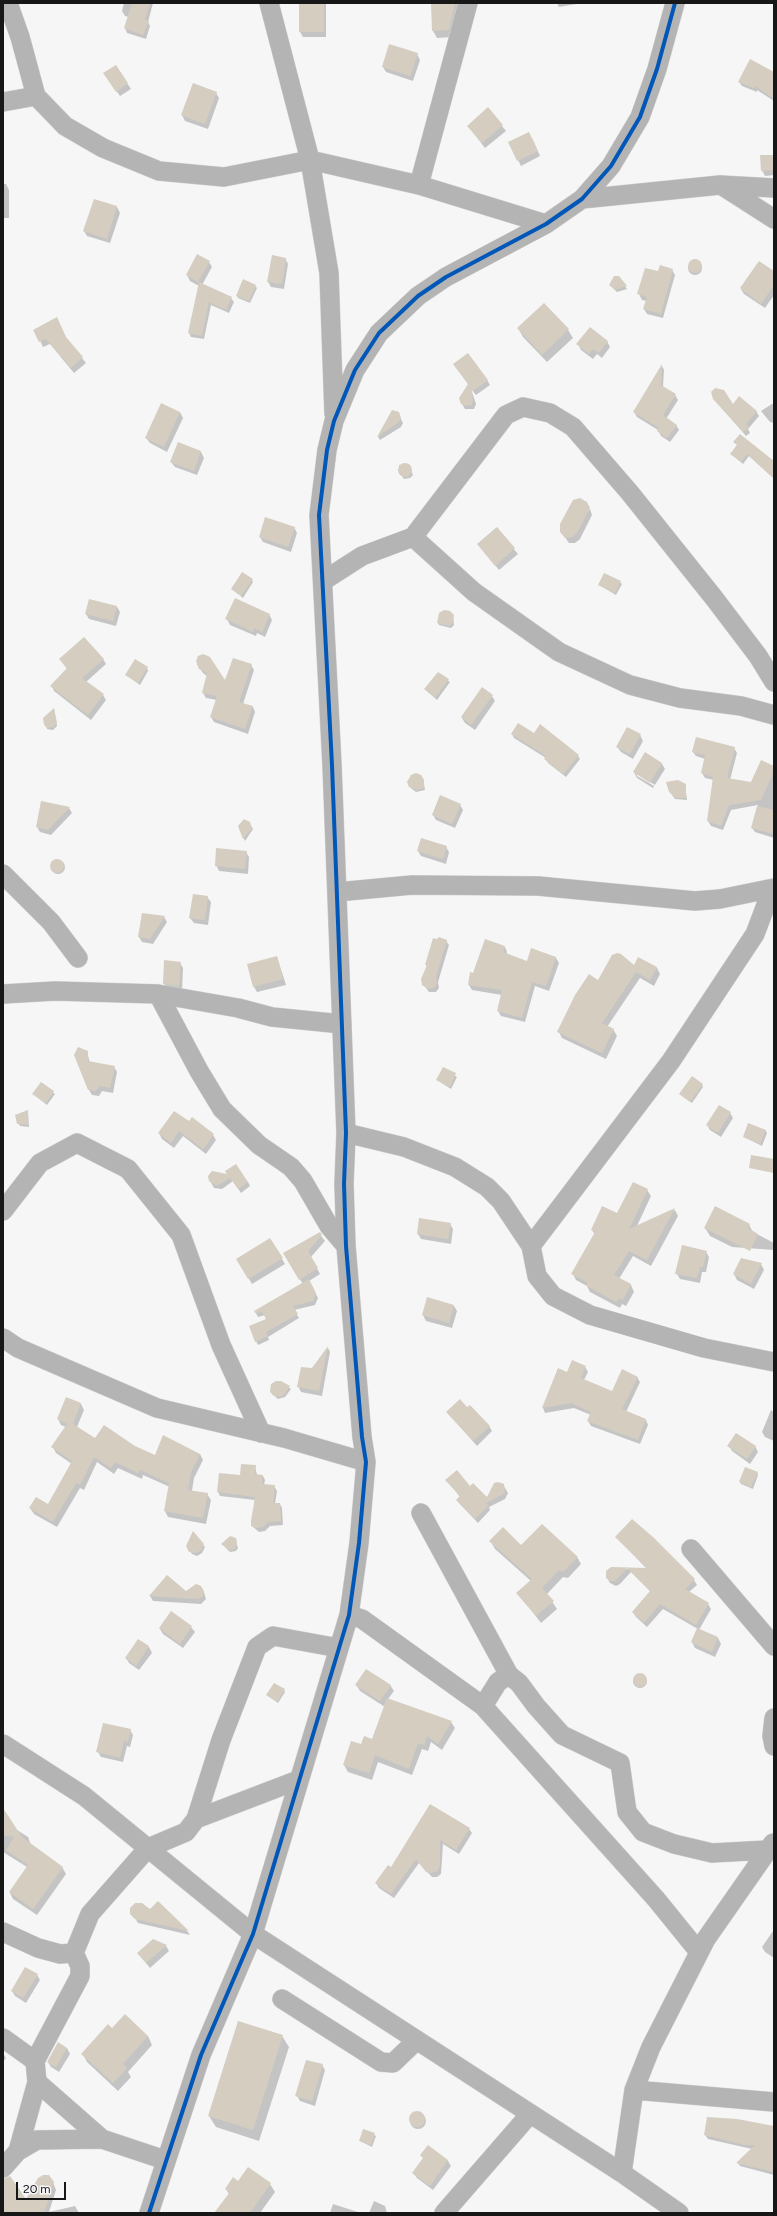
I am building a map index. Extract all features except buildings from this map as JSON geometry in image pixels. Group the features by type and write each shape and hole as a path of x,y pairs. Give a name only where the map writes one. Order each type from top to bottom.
{"street":[{"path":"8,3 20,37 36,96 65,126 103,148 159,171 224,177 310,160 419,185 546,224"},
{"path":"269,3 310,160 329,273 334,421"},
{"path":"419,185 468,3"},
{"path":"149,2213 165,2160 201,2055 253,1934 298,1780 349,1615 359,1543 366,1462 362,1437 346,1246 344,1184 346,1133 342,1024 319,515 327,450 334,421 355,370 379,333 418,296 446,277 546,224 582,199 611,166 640,117 657,69 674,3"},
{"path":"3,102 36,96"},
{"path":"582,199 720,185 774,188"},
{"path":"720,185 774,219"},
{"path":"323,581 362,556 413,537 506,415 522,407 550,413 573,427 630,493 741,633 774,682"},
{"path":"413,537 474,592 559,652 630,685 680,698 741,706 774,715"},
{"path":"3,874 51,922 78,958"},
{"path":"337,892 412,885 538,886 695,901 720,899 773,888"},
{"path":"531,1246 671,1061 755,934 773,888"},
{"path":"3,994 55,991 158,994 238,1008 272,1017 342,1024"},
{"path":"158,994 199,1071 222,1109 259,1145 295,1172 303,1181 329,1226 346,1246"},
{"path":"346,1133 404,1147 455,1167 487,1187 501,1201 531,1246 537,1276 553,1296 590,1314 704,1348 774,1362"},
{"path":"3,1211 40,1163 77,1143 128,1169 181,1235 221,1345 261,1433"},
{"path":"3,1338 18,1348 157,1408 261,1433 366,1462"},
{"path":"421,1513 509,1675 519,1683 536,1706 562,1735 620,1763 627,1812 643,1832 674,1844 712,1853 770,1846"},
{"path":"691,1549 774,1646"},
{"path":"349,1615 362,1619 483,1706 656,1899 698,1952"},
{"path":"18,2151 37,2082 35,2061 80,1976 80,1966 74,1952 90,1914 148,1848 186,1832 196,1819 221,1740 257,1647 273,1636 339,1648"},
{"path":"483,1706 498,1682 509,1675"},
{"path":"774,1718 772,1736 774,1746"},
{"path":"3,1744 84,1796 253,1934 622,2173 679,2213"},
{"path":"196,1819 298,1780"},
{"path":"622,2173 634,2090 651,2047 694,1965 698,1952 770,1846"},
{"path":"3,1932 38,1948 60,1954 74,1952"},
{"path":"282,1999 381,2062 393,2063 417,2040"},
{"path":"3,2038 35,2061"},
{"path":"37,2082 102,2140"},
{"path":"634,2090 774,2102"},
{"path":"444,2213 530,2114"},
{"path":"3,2168 18,2151 37,2140 102,2140 165,2160"}],"cycle path":[{"path":"149,2213 201,2055 253,1934 349,1615 359,1543 366,1462 362,1437 346,1246 344,1184 346,1133 332,765 319,515 327,450 334,421 355,370 379,333 418,296 446,277 546,224 582,199 611,166 640,117 657,69 675,3"}]}
